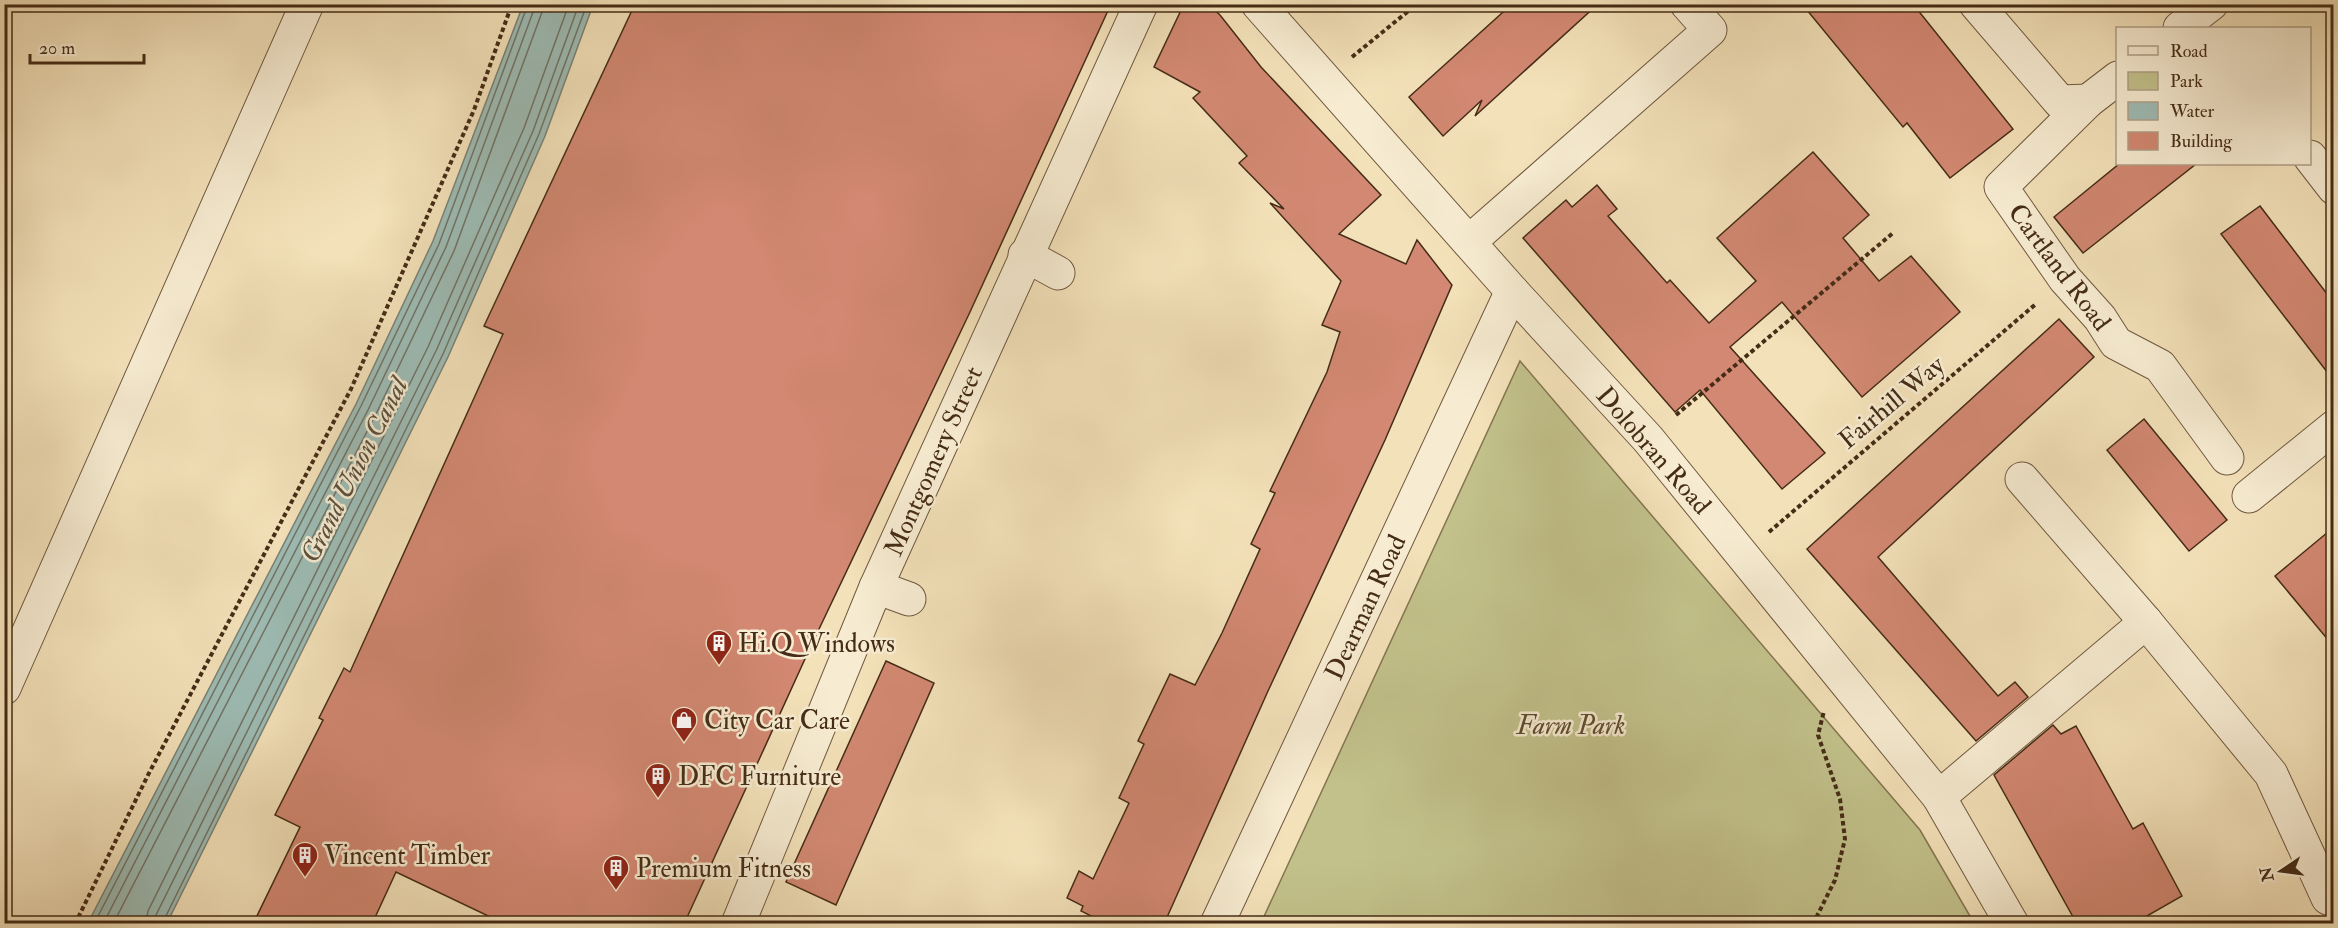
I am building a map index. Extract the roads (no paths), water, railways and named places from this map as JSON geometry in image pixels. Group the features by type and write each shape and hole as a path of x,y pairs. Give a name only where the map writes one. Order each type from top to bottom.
{"street":[{"path":"4,688 307,4"},
{"name":"Montgomery Street","path":"738,924 876,587 1025,255 1116,66 1141,4"},
{"name":"Dolobran Road","path":"1258,4 1326,78 1512,291 1648,439 1939,797 2012,924"},
{"path":"1469,242 1710,30 1687,4"},
{"path":"1976,4 2060,102 2088,101"},
{"name":"Cartland Road","path":"2116,80 2088,101 2001,187 2065,279 2100,318 2116,343 2160,366 2228,458"},
{"path":"2311,158 2334,188"},
{"path":"1025,255 1058,273"},
{"name":"Dearman Road","path":"1217,924 1512,291"},
{"path":"2249,496 2334,427"},
{"path":"2022,479 2146,622 2271,774 2328,898"},
{"path":"876,587 909,599"},
{"path":"1939,797 2146,622"}],"water":[{"name":"Grand Union Canal","path":"523,5 593,5 545,136 448,357 167,923 88,923 356,404 433,241"}],"place":[{"name":"Hi.Q Windows","path":"719,666"},
{"name":"City Car Care","path":"684,743"},
{"name":"DFC Furniture","path":"658,799"},
{"name":"Vincent Timber","path":"305,878"},
{"name":"Premium Fitness","path":"616,891"}],"park label":[{"name":"Farm Park","path":"1571,725"}]}
